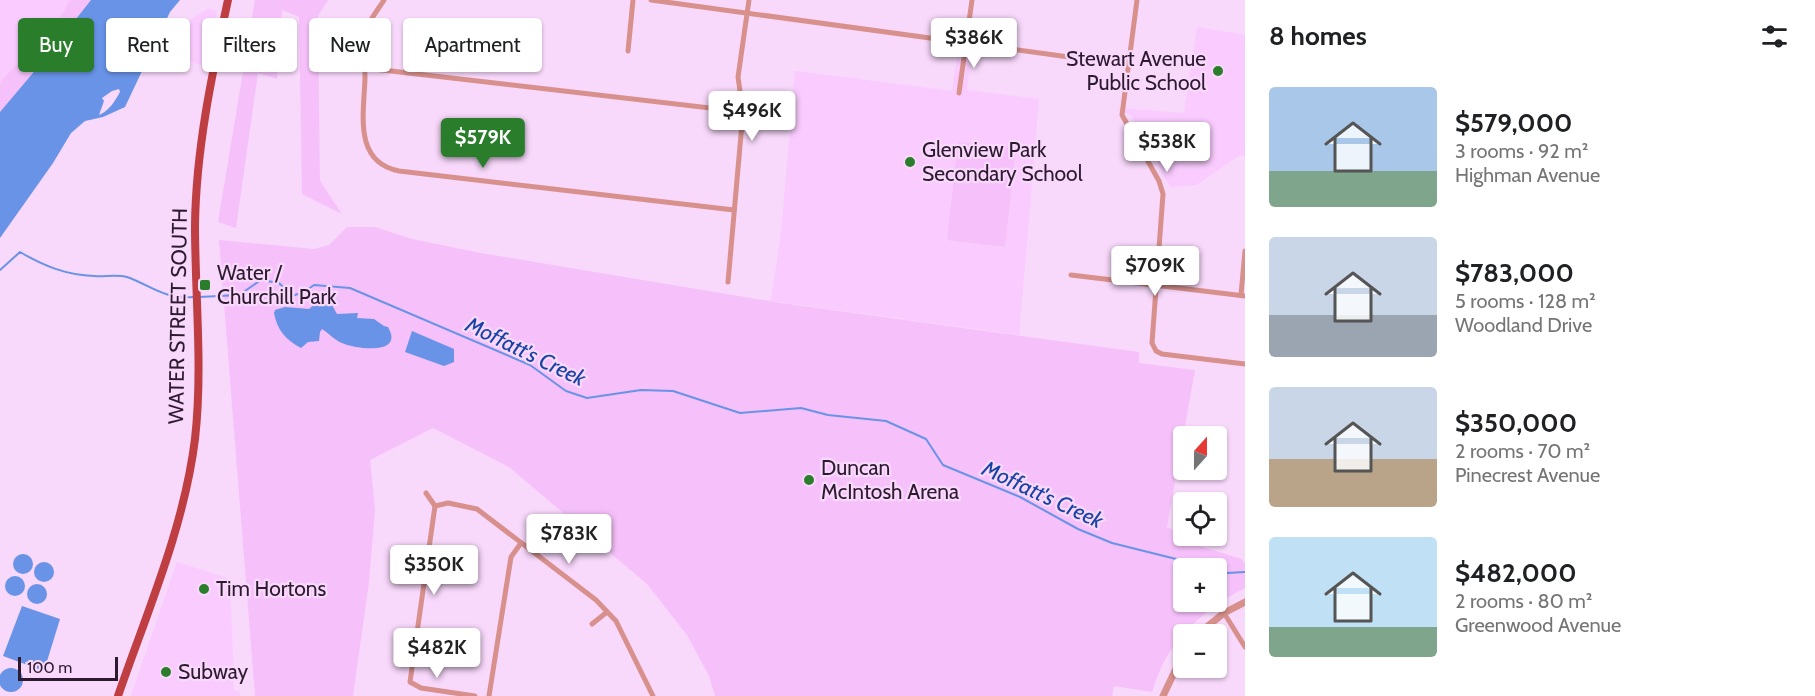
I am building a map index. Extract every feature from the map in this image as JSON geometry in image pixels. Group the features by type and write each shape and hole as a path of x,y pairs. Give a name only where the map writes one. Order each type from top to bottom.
{"main road":[{"name":"WATER STREET SOUTH","path":"118,696 166,558 187,483 195,440 198,404 195,224 205,115 228,0"}],"street":[{"path":"374,18 384,0"},
{"path":"628,51 633,0"},
{"path":"651,0 1128,65"},
{"path":"728,282 743,112 738,77 749,0"},
{"path":"959,93 972,0"},
{"path":"1137,0 1122,115 1159,181 1163,194 1151,340 1156,351 1162,354 1245,364"},
{"path":"391,71 787,117"},
{"path":"365,72 365,140 375,158 390,168 734,210"},
{"path":"1071,275 1243,296 1245,251"},
{"path":"426,493 435,506 410,682 421,688 475,696"},
{"path":"435,506 448,503 477,509 596,600 616,621 653,696"},
{"path":"489,696 511,557 521,543"},
{"path":"1227,611 1245,602"},
{"path":"591,624 607,612"},
{"path":"1210,624 1224,612 1245,647"},
{"path":"1163,696 1173,675"}],"shaded area":[{"path":"0,0 70,0 60,18 18,18 18,65 0,85"},
{"path":"70,0 91,0 77,18 60,18"},
{"path":"255,0 328,0 318,18 309,18 309,72 319,72 320,181 342,214 302,194 299,17 282,10 281,18 252,18"},
{"path":"208,9 217,11 216,18 202,18 202,66 190,62 190,20"},
{"name":"Stewart Avenue Public School","path":"1197,27 1245,35 1245,156 1240,155 1196,185 1170,187 1131,115 1116,108 1184,113"},
{"name":"Glenview Park Secondary School","path":"955,48 974,51 971,54 967,90 1039,99 1019,335 771,301 781,234 795,71 952,91 958,51"},
{"path":"18,63 18,72 34,72 0,112 0,85"},
{"path":"243,72 278,72 277,79 258,73 236,228 218,222"},
{"path":"958,142 1016,148 1005,247 947,240"},
{"path":"347,227 375,227 412,239 481,253 781,303 1139,352 1139,363 1195,370 1185,426 1173,426 1173,480 1175,480 1167,527 1173,530 1173,546 1199,546 1242,559 1245,565 1245,588 1227,598 1227,558 1173,558 1173,612 1207,612 1193,624 1173,624 1173,647 1164,662 1152,692 1114,686 1112,696 715,696 709,676 687,635 647,584 509,467 433,428 370,460 375,510 369,582 353,696 255,696 219,240 314,249 329,245"},
{"path":"177,562 230,579 234,691 239,691 240,696 131,696"}],"water":[{"path":"91,0 180,0 167,18 106,18 106,72 142,72 125,107 103,117 85,121 71,133 53,163 0,238 0,112 34,72 94,72 94,18 77,18","holes":["119,89 120,92 109,108 99,115 104,101 102,98"]},
{"path":"319,300 332,305 337,314 358,313 357,318 374,319 388,327 391,336 390,343 376,348 357,347 339,342 322,329 319,341 308,342 301,348 296,345 280,329 275,319 275,310 285,307 309,309"},
{"path":"412,331 454,349 454,362 444,366 405,352"},
{"path":"23,554 30,557 33,564 30,571 23,574 16,571 13,564 16,557"},
{"path":"44,562 51,565 54,572 51,579 44,582 37,579 34,572 37,565"},
{"path":"15,576 22,579 25,586 22,593 15,596 8,593 5,586 8,579"},
{"path":"37,584 44,587 47,594 44,601 37,604 30,601 27,594 30,587"},
{"path":"22,606 60,619 44,671 3,656"},
{"path":"11,668 20,671 23,680 20,689 11,692 2,689 -1,680 2,671"}],"waterway":[{"name":"Moffatt's Creek","path":"0,270 20,252 38,262 65,272 123,276 166,294 193,297"},
{"name":"Moffatt's Creek","path":"199,297 239,295 261,280 279,283 292,296 314,285 350,288 530,365 566,391 587,398 641,390 673,391 740,413 801,408 828,415 886,421 926,439 943,465 1020,497 1078,529 1112,543 1173,558"},
{"name":"Moffatt's Creek","path":"1227,573 1245,572"}],"place":[{"name":"Stewart Avenue Public School","path":"1218,71"},
{"name":"Glenview Park Secondary School","path":"910,162"},
{"name":"Water / Churchill Park","path":"205,285"},
{"name":"Duncan McIntosh Arena","path":"809,480"},
{"name":"Tim Hortons","path":"204,589"},
{"name":"Subway","path":"166,672"}]}
